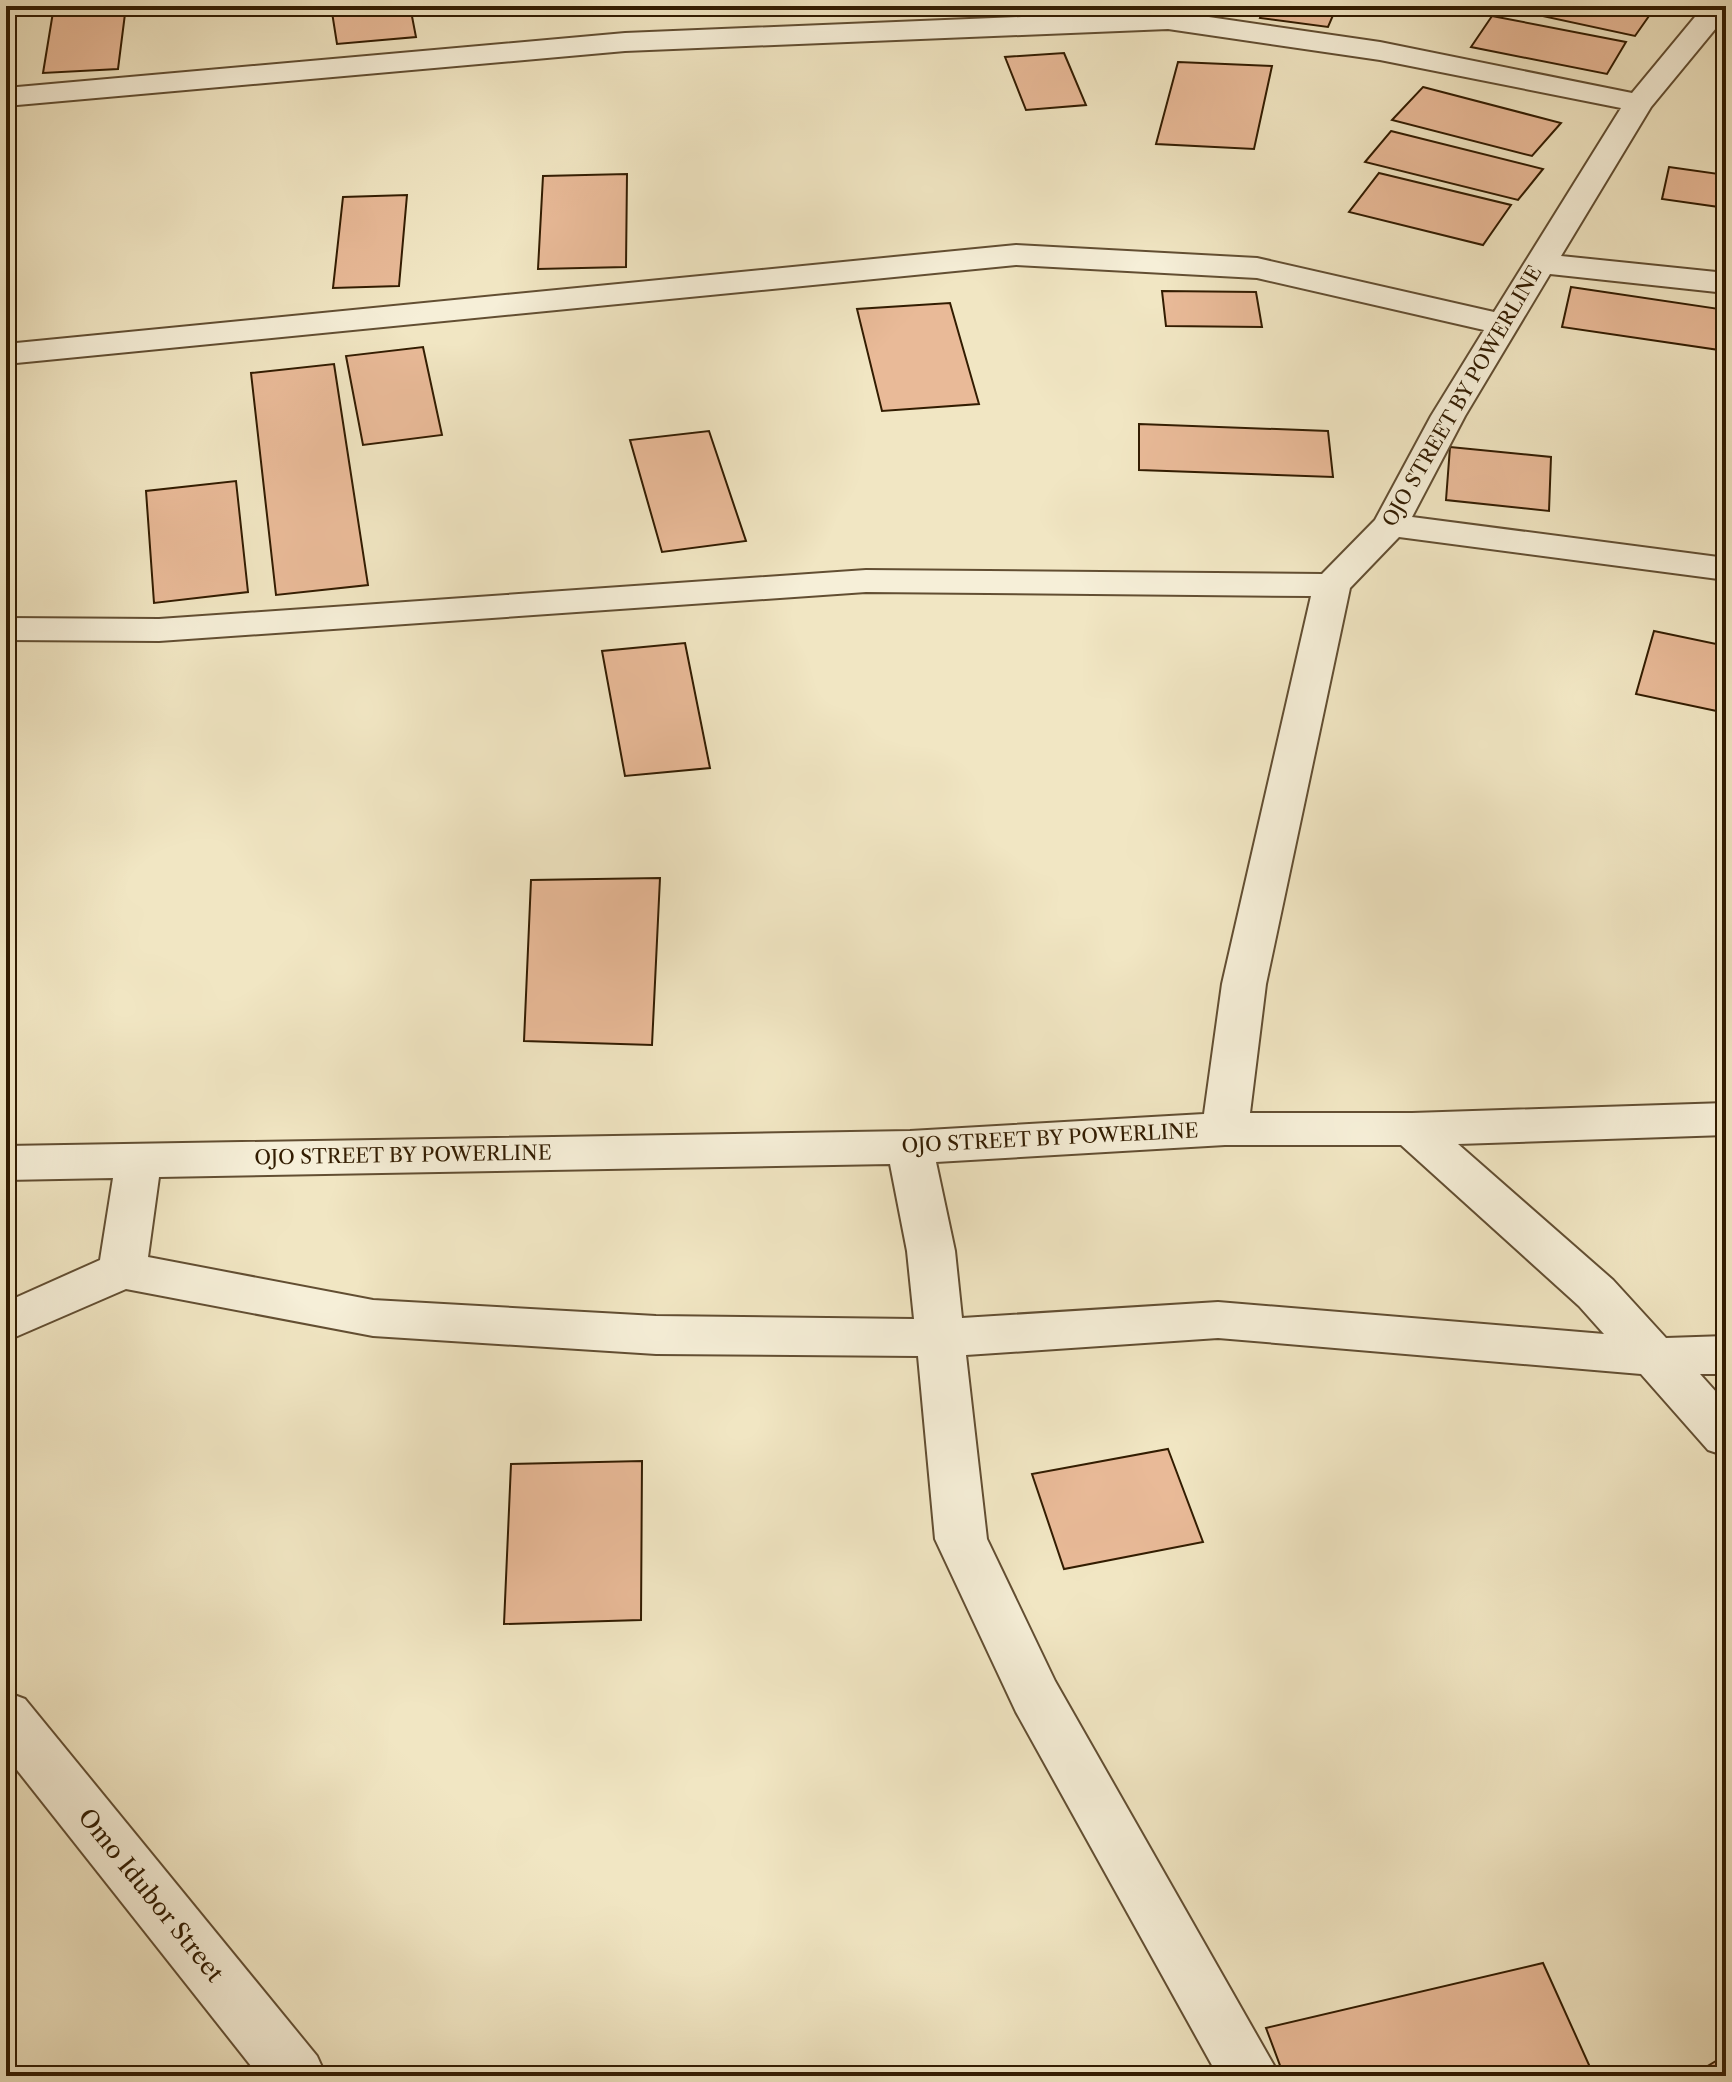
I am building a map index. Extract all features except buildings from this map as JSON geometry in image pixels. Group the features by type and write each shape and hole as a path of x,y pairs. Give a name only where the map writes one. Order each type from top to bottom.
{"street":[{"name":"OJO STREET BY POWERLINE","path":"6,1163 910,1147 1225,1129 1244,984 1332,585 1390,525 1503,324 1639,103 1719,6"},
{"path":"6,97 625,42 1168,20 1380,51 1639,103"},
{"path":"1689,44 1726,48"},
{"path":"6,354 1016,255 1159,260 1257,268 1503,324"},
{"path":"1540,263 1726,283"},
{"path":"1390,525 1726,569"},
{"path":"6,629 159,630 866,581 1332,585"},
{"path":"1225,1129 1412,1129 1726,1119"},
{"path":"1412,1129 1596,1293 1726,1436"},
{"path":"910,1147 931,1251 961,1539 1035,1696 1250,2076"},
{"path":"122,1270 139,1159"},
{"path":"6,1323 122,1270 373,1318 656,1335 941,1338 1218,1320 1656,1357 1726,1355"},
{"name":"Omo Idubor Street","path":"6,1715 296,2076"}]}
